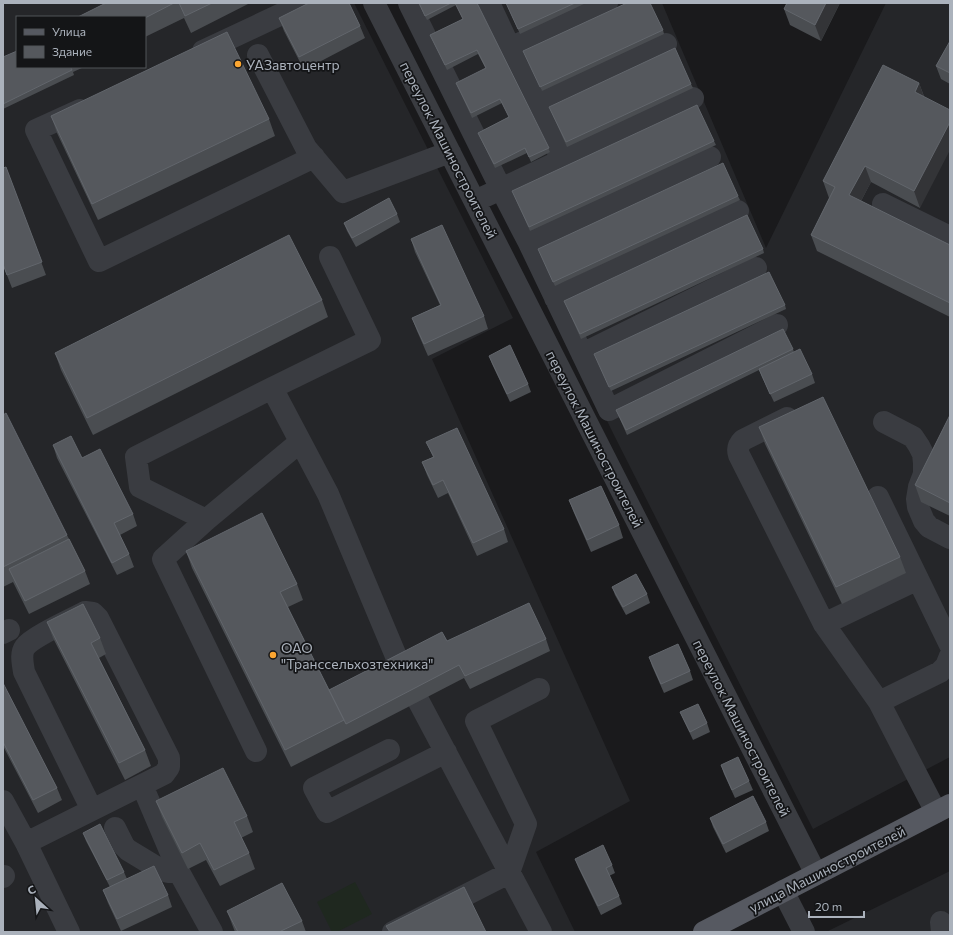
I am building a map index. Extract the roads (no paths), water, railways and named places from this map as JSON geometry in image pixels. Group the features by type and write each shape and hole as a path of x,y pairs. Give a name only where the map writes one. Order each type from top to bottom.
{"main road":[{"name":"улица Машиностроителей","path":"704,932 943,809"}],"street":[{"path":"185,60 305,3"},
{"name":"переулок Машиностроителей","path":"374,3 816,874"},
{"path":"409,3 529,243 609,410 777,325"},
{"path":"489,3 562,160"},
{"path":"510,48 607,3"},
{"path":"537,105 666,44"},
{"path":"258,55 306,148 343,192 450,152"},
{"path":"475,201 693,98"},
{"path":"100,100 36,130 99,261 314,157"},
{"path":"529,243 710,157"},
{"path":"883,204 950,237"},
{"path":"555,298 738,211"},
{"path":"206,520 140,487 136,457 370,340 330,257"},
{"path":"582,354 756,268"},
{"path":"272,388 328,494 401,668 541,932"},
{"path":"796,414 743,440 739,444 739,455 824,624 879,702 943,809"},
{"path":"884,422 913,437 919,446 923,454 924,474 917,498 918,507 929,527 950,538"},
{"path":"256,751 163,559 206,520 300,442"},
{"path":"878,497 950,645"},
{"path":"824,624 918,579"},
{"path":"26,843 92,810 142,785 164,774 169,767 169,758 98,618 93,613 85,612 32,640 24,648 22,659 24,672 92,810"},
{"path":"879,702 940,672 946,666 950,656"},
{"path":"393,932 510,873 526,824 476,721 540,689"},
{"path":"389,750 314,788 327,812 446,752"},
{"path":"142,785 179,872 212,932"},
{"path":"3,801 26,843 69,932"},
{"path":"115,828 124,846 128,850 160,870 179,872"},
{"path":"783,891 804,932"}],"place":[{"name":"УАЗавтоцентр","path":"238,64"},
{"name":"ОАО \"Транссельхозтехника\"","path":"273,655"}]}
